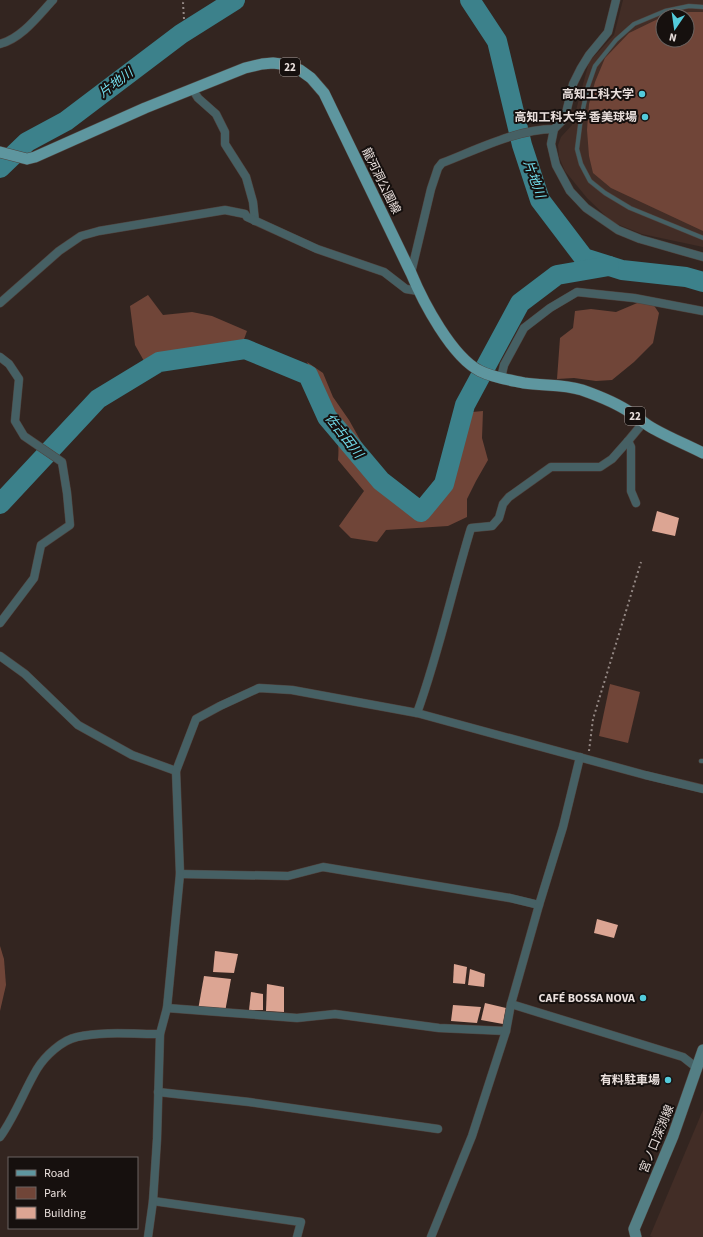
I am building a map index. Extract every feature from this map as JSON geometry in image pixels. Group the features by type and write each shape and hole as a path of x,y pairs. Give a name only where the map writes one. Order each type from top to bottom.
{"main road":[{"name":"龍河洞公園線","path":"0,152 27,159 44,154 145,108 245,68 273,63 300,70 311,78 324,93 411,273 418,291 431,314 461,356 479,371 496,377 526,383 565,386 581,390 617,405 643,423 703,453"},
{"name":"宮ノ口深渕線","path":"636,1237 634,1229 673,1136 703,1050"}],"street":[{"path":"0,44 10,41 53,0"},
{"path":"616,0 608,32 589,55 572,84 566,113 563,120 554,129 551,144 556,165 570,191 586,208 618,230 640,240 703,257"},
{"path":"193,90 198,98 216,114 225,132 225,144 246,177 253,202 255,221"},
{"path":"411,273 431,189 438,168 442,163 503,139 541,129 554,129"},
{"path":"0,303 59,251 81,236 99,231 225,210 245,214 247,217 255,221 317,249 384,272 406,289 418,291"},
{"path":"496,377 524,328 550,308 577,292 634,298 703,311"},
{"path":"0,358 9,364 19,379 15,421 24,436 62,462 70,525 41,545 34,578 0,623"},
{"path":"417,713 427,684 460,562 471,528 492,526 499,518 503,504 509,497 551,467 600,467 612,459 643,423"},
{"path":"628,442 631,447 631,491 636,503"},
{"path":"0,656 26,674 78,725 132,755 176,771"},
{"path":"148,1237 153,1201 160,1034 167,1008 180,874 176,771 196,719 259,688 292,690 417,713 703,789"},
{"path":"431,1237 472,1136 506,1031 511,1004 563,827 580,757"},
{"path":"180,874 288,876 322,867 510,898 539,905"},
{"path":"511,1004 683,1057 697,1068"},
{"path":"167,1008 298,1018 335,1014 439,1028 506,1031"},
{"path":"0,1136 8,1126 20,1099 38,1068 50,1054 66,1042 77,1037 105,1034 160,1034"},
{"path":"158,1092 249,1102 438,1129"},
{"path":"153,1201 301,1222 297,1237"}],"lane":[{"path":"703,7 689,6 665,11 634,24 616,40 595,66 588,86 581,118 577,149 581,164 590,180 605,193 630,208 703,238"},
{"path":"599,43 608,50"}],"path":[{"path":"184,19 183,3 185,0"},
{"path":"588,759 593,719 641,562"}],"shaded area":[{"name":"高知工科大学 香美球場","path":"623,0 703,0 703,247 642,234 612,222 587,198 565,171 559,157 558,145 561,137 572,125 589,62 614,35"},
{"path":"703,1110 703,1237 650,1236"}],"green space":[{"name":"高知工科大学 香美球場","path":"695,12 703,12 703,231 611,188 593,173 589,156 587,130 589,104 595,82 605,58 629,33 655,20 655,48 695,48"},
{"path":"148,295 163,315 192,312 212,316 247,331 243,342 222,352 188,352 144,361 135,345 130,306"},
{"path":"649,298 659,313 653,343 634,362 612,380 596,381 574,378 557,379 560,338 573,328 575,311 591,309 616,312"},
{"path":"307,362 323,373 333,397 349,420 363,445 371,464 390,486 408,502 426,507 439,492 453,466 462,437 462,421 472,412 483,411 482,438 488,460 467,499 467,517 448,526 386,530 377,542 351,538 339,526 364,491 338,460 338,438 336,429"},
{"path":"610,684 640,692 628,743 599,736"},
{"path":"0,946 4,959 6,985 0,1011"}],"building":[{"path":"657,511 679,518 675,536 652,531"},
{"path":"597,919 618,925 614,938 594,933"},
{"path":"215,951 238,954 234,973 213,972"},
{"path":"454,964 467,967 465,984 453,983"},
{"path":"470,969 485,974 484,987 468,985"},
{"path":"204,976 231,979 225,1012 198,1010"},
{"path":"267,984 284,987 284,1012 266,1011"},
{"path":"251,992 263,994 263,1010 249,1010"},
{"path":"485,1003 506,1008 503,1024 481,1020"},
{"path":"453,1005 481,1007 477,1023 451,1021"}],"waterway":[{"name":"片地川","path":"0,168 27,142 66,121 181,34 235,0"},
{"name":"片地川","path":"470,0 497,41 522,145 540,200 584,258 622,270 686,277 703,282"},
{"name":"佐古田川","path":"0,504 98,399 159,362 245,349 308,375 327,417 381,481 421,512 444,484 465,405 520,303 557,275 609,266"}],"place":[{"name":"高知工科大学","path":"642,94"},
{"name":"高知工科大学 香美球場","path":"645,117"},
{"name":"CAFÉ BOSSA NOVA","path":"643,998"},
{"name":"有料駐車場","path":"668,1080"}]}
